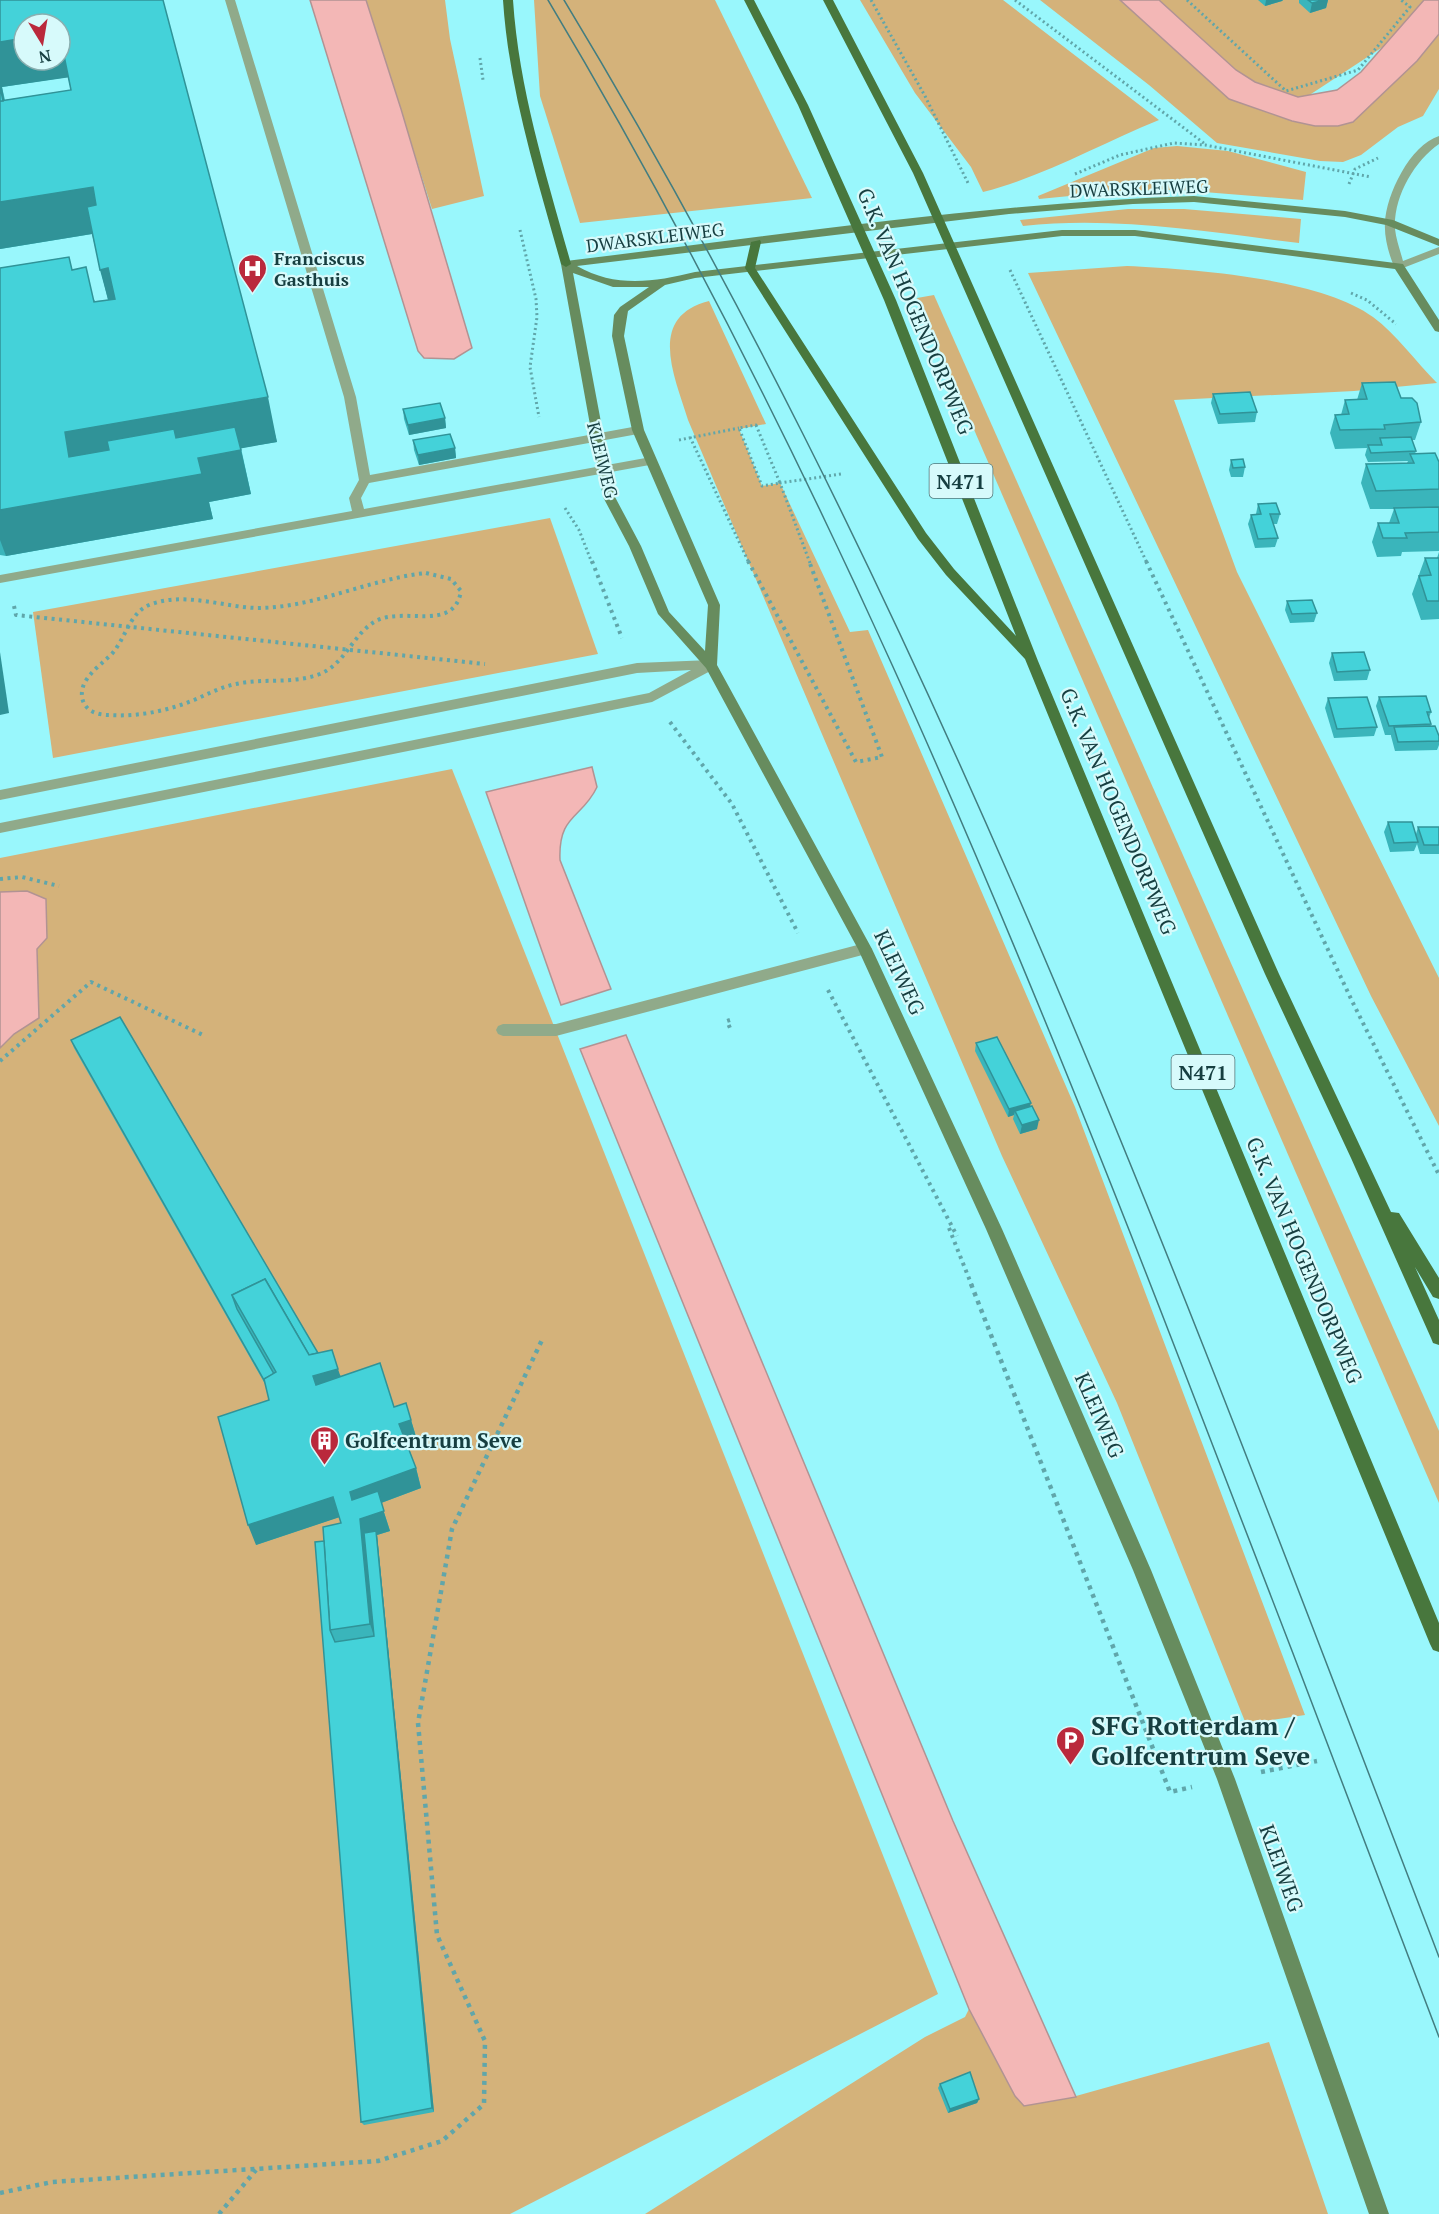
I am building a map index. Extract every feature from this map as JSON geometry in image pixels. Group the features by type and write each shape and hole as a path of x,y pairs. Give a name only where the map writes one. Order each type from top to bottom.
{"main road":[{"path":"508,0 509,30 519,87 566,264"},
{"name":"G.K. VAN HOGENDORPWEG","path":"749,0 803,105 890,300 1032,661 1439,1644"},
{"path":"828,0 918,173 1272,974 1359,1158 1439,1338"},
{"path":"756,242 750,268 922,536 950,572 1032,661"},
{"path":"1359,1158 1439,1292"}],"street":[{"path":"230,0 350,397 365,480 355,498 359,514"},
{"path":"1439,139 1426,146 1401,183 1389,222 1399,266 1439,329"},
{"name":"DWARSKLEIWEG","path":"566,264 1009,211 1133,201 1194,200 1345,214 1389,222 1439,243"},
{"name":"DWARSKLEIWEG","path":"566,264 585,277 639,286 663,284 695,275 750,268 1062,234 1135,233 1399,266"},
{"path":"1399,266 1439,250"},
{"name":"KLEIWEG","path":"566,264 609,497 635,546 664,614 711,665 865,949 998,1240 1143,1570 1226,1779 1379,2214"},
{"name":"KLEIWEG","path":"663,284 624,309 620,315 618,336 638,430 714,605 711,665"},
{"path":"365,480 545,449 596,436 638,430"},
{"path":"0,579 651,461"},
{"path":"0,795 637,668 711,665"},
{"path":"0,828 652,698 711,665"},
{"path":"503,1030 556,1030 865,949"}],"path":[{"path":"871,0 925,96 961,168"},
{"path":"1014,0 1205,145"},
{"path":"1186,0 1286,91 1358,70 1410,7 1401,0"},
{"path":"1071,176 1120,155 1174,143 1205,145 1401,183"},
{"path":"528,260 537,317 530,367 545,449"},
{"path":"1017,284 1352,1001 1439,1174"},
{"path":"674,442 690,437 756,425 780,483 882,757 856,762 746,557 690,437"},
{"path":"739,428 762,486 841,474"},
{"path":"556,478 563,505 579,530 627,651 637,668"},
{"path":"408,574 441,575 451,579 461,591 458,606 451,613 428,617 389,616 366,629 338,664 313,677 235,684 147,714 99,714 87,709 83,702 82,687 85,680 115,651 129,627 135,613 141,608 177,599 268,608 296,604 370,581 408,574"},
{"path":"14,602 16,615 492,665"},
{"path":"652,698 732,804 963,1247"},
{"path":"0,879 22,877 58,886"},
{"path":"0,1061 91,982 203,1035"},
{"path":"945,1216 1170,1792"},
{"path":"0,2193 52,2182 378,2161 442,2141 484,2104 485,2041 437,1935 418,1724 452,1529 542,1340"},
{"path":"219,2214 257,2170"}],"shaded area":[{"path":"310,0 366,0 472,348 454,359 424,358 418,351"},
{"path":"366,0 445,0 450,39 484,196 432,209"},
{"path":"534,0 715,0 812,198 580,223 540,96"},
{"path":"860,0 1003,0 1159,120 1050,169 983,192 971,167 915,93"},
{"path":"1040,0 1120,0 1229,99 1292,121 1315,126 1417,61 1439,34 1439,89 1423,116 1398,127 1361,155 1343,162 1320,161 1217,143 1149,85"},
{"path":"1120,0 1159,0 1236,70 1255,82 1298,97 1337,90 1361,72 1424,0 1439,0 1439,34 1417,61 1353,122 1338,126 1315,126 1292,121 1229,99"},
{"path":"1159,0 1439,0 1439,5 1427,18 1282,113"},
{"path":"1177,146 1228,151 1306,172 1303,200 1179,190 1121,191 1039,199 1038,196 1154,148"},
{"path":"1128,209 1184,209 1301,219 1299,243 1127,224 1058,223 1023,226 1020,220"},
{"path":"1127,266 1219,273 1254,278 1321,293 1350,304 1373,317 1398,340 1437,383 1354,391 1174,400 1237,572 1439,978 1439,1126 1371,996 1028,273"},
{"path":"934,295 1439,1431 1439,1503 917,298"},
{"path":"709,301 766,424 739,429 762,486 780,483 850,632 868,630 1075,1107 1305,1715 1246,1724 1117,1403 1002,1156 688,420 672,368 671,334 677,320 689,309"},
{"path":"550,518 598,654 53,758 33,612"},
{"path":"592,767 597,787 567,825 560,845 560,860 611,989 561,1005 486,792"},
{"path":"452,769 938,1994 510,2214 0,2214 0,858"},
{"path":"27,891 46,899 47,938 37,949 39,1018 14,1034 0,1048 0,892"},
{"path":"626,1035 953,1821 1076,2097 1024,2106 1015,2096 969,2009 580,1049"},
{"path":"969,2009 1015,2096 1024,2106 1076,2096 1269,2042 1328,2214 645,2214 925,2037 965,2017"}],"building":[{"path":"0,0 163,0 268,397 65,432 69,457 109,450 107,441 174,429 176,438 235,427 241,450 198,458 202,474 0,510 0,268 69,257 72,270 86,267 94,302 115,299 108,268 100,270 87,207 96,205 93,187 0,202 0,101 71,90 67,72 72,72 72,12 12,12 12,40 0,42"},
{"path":"1308,0 1325,0 1312,3"},
{"path":"1395,382 1401,398 1412,398 1417,403 1421,422 1384,425 1385,429 1340,430 1335,415 1349,414 1345,400 1367,399 1362,383"},
{"path":"1250,392 1257,412 1220,414 1213,394"},
{"path":"440,403 445,418 408,425 403,409"},
{"path":"450,434 455,448 418,455 413,440"},
{"path":"1411,437 1416,451 1371,453 1368,445 1382,445 1380,438"},
{"path":"1435,453 1439,462 1439,489 1376,491 1366,464 1414,463 1410,454"},
{"path":"1243,459 1245,467 1233,468 1231,460"},
{"path":"1276,503 1280,514 1270,514 1278,538 1258,539 1251,515 1261,514 1258,504"},
{"path":"1439,507 1439,532 1405,533 1407,538 1383,538 1378,523 1399,523 1394,508"},
{"path":"1425,558 1439,558 1439,601 1427,601 1419,576 1431,575"},
{"path":"1312,600 1317,613 1292,614 1287,601"},
{"path":"1364,652 1370,670 1337,672 1332,653"},
{"path":"1426,696 1431,712 1427,712 1431,724 1389,726 1379,697"},
{"path":"1367,697 1377,727 1337,729 1328,698"},
{"path":"1435,726 1439,741 1398,742 1394,727"},
{"path":"1388,822 1412,822 1418,842 1394,843"},
{"path":"1418,827 1439,827 1439,845 1424,845"},
{"path":"120,1017 318,1353 309,1355 265,1279 232,1295 237,1309 274,1374 264,1380 71,1040"},
{"path":"997,1037 1031,1103 1009,1109 976,1043"},
{"path":"1032,1106 1039,1120 1022,1125 1015,1111"},
{"name":"Golfcentrum Seve","path":"265,1279 309,1355 332,1350 338,1369 313,1376 316,1385 380,1363 394,1407 406,1403 411,1420 399,1424 416,1468 350,1492 352,1500 378,1491 384,1511 360,1519 370,1624 330,1630 323,1527 341,1523 333,1497 248,1525 218,1417 269,1400 264,1379 276,1372 232,1295"},
{"path":"376,1531 432,2108 361,2122 315,1542 324,1541 330,1630 335,1642 374,1636 364,1533"},
{"path":"970,2072 979,2099 950,2109 940,2084"}],"tram line":[{"path":"548,0 642,163 730,328 813,496 968,837 1111,1183 1439,2037"},
{"path":"564,0 698,233 821,471 936,713 1045,958 1147,1206 1439,1957"}],"place":[{"name":"Franciscus Gasthuis","path":"253,294"},
{"name":"Golfcentrum Seve","path":"324,1466"},
{"name":"SFG Rotterdam / Golfcentrum Seve","path":"1070,1766"}]}
